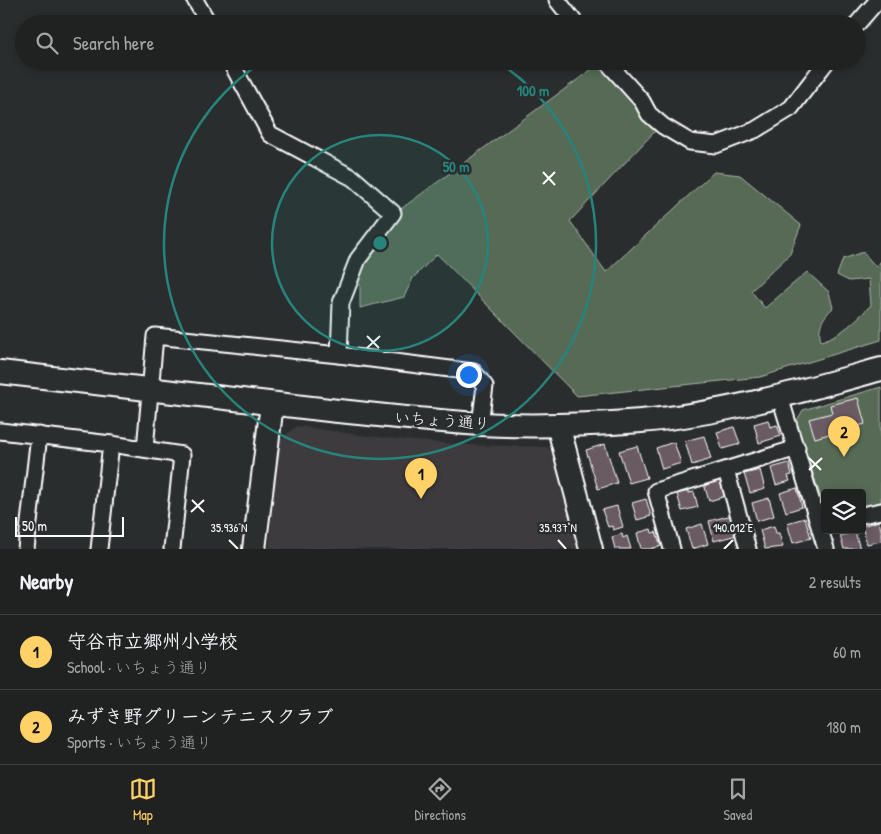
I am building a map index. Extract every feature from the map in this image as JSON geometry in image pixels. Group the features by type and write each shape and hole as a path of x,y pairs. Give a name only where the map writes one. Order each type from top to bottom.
{"street":[{"path":"196,0 204,15"},
{"path":"557,0 569,15"},
{"path":"865,15 878,0"},
{"path":"235,70 270,134 353,178 393,213 358,259 341,303 339,355"},
{"path":"614,70 642,101 650,114 663,126 690,142 716,145 755,130 791,108 820,70"},
{"path":"145,449 155,336 339,355 474,372 485,386 480,424"},
{"name":"いちょう通り","path":"0,372 272,404 480,424 558,425 652,420 713,411 780,397 881,369"},
{"path":"780,397 821,523"},
{"path":"254,549 272,404"},
{"path":"558,425 591,549"},
{"path":"0,431 112,444 182,455 172,549"},
{"path":"26,549 39,435"},
{"path":"99,549 112,444"},
{"path":"672,549 656,491 797,448"},
{"path":"726,470 748,549"},
{"path":"866,514 881,510"},
{"path":"823,534 826,549"}],"shaded area":[{"path":"297,426 415,441 469,445 546,447 555,453 581,549 269,549 278,441"}],"green space":[{"path":"591,70 610,70 657,129 570,221 606,272 714,172 740,175 801,225 790,254 751,291 765,308 807,272 829,292 833,308 826,315 820,327 821,341 836,335 871,305 869,279 849,281 837,275 843,259 863,252 876,267 881,261 881,340 760,377 577,396 437,254 413,278 404,297 360,308 360,284 351,283 366,252 398,211"},
{"path":"881,387 881,505 866,509 866,489 821,489 821,498 796,422 803,410"}],"building":[{"path":"858,398 865,424 815,438 809,419 832,413 830,405"},
{"path":"768,420 770,427 777,425 781,436 759,443 754,424"},
{"path":"734,427 740,444 722,449 717,432"},
{"path":"704,436 711,459 692,465 685,441"},
{"path":"674,442 681,463 662,469 656,448"},
{"path":"605,444 617,483 598,489 586,450"},
{"path":"637,446 647,478 629,483 619,451"},
{"path":"789,463 792,475 788,476 790,481 776,485 771,468"},
{"path":"760,470 765,489 750,493 744,474"},
{"path":"721,479 726,496 709,501 704,484"},
{"path":"797,488 802,507 786,512 780,493"},
{"path":"689,491 689,493 694,492 698,507 682,511 677,494"},
{"path":"769,498 774,516 757,521 752,503"},
{"path":"646,499 651,516 637,520 632,503"},
{"path":"617,506 623,527 613,530 612,526 608,527 602,510"},
{"path":"732,515 737,535 714,541 709,521"},
{"path":"805,518 811,538 793,543 787,523"},
{"path":"879,521 881,541 867,544 864,534 866,534 866,525"},
{"path":"702,524 708,544 692,549 686,529"},
{"path":"774,526 776,533 779,533 783,547 765,549 760,530"},
{"path":"651,529 652,533 656,532 661,546 641,549 637,533"},
{"path":"622,534 623,538 627,536 631,549 615,549 612,537"},
{"path":"856,534 860,549 844,549 840,536"}],"place":[{"name":"みずき野グリーンテニスクラブ","path":"844,457"},
{"name":"守谷市立郷州小学校","path":"421,499"}]}
